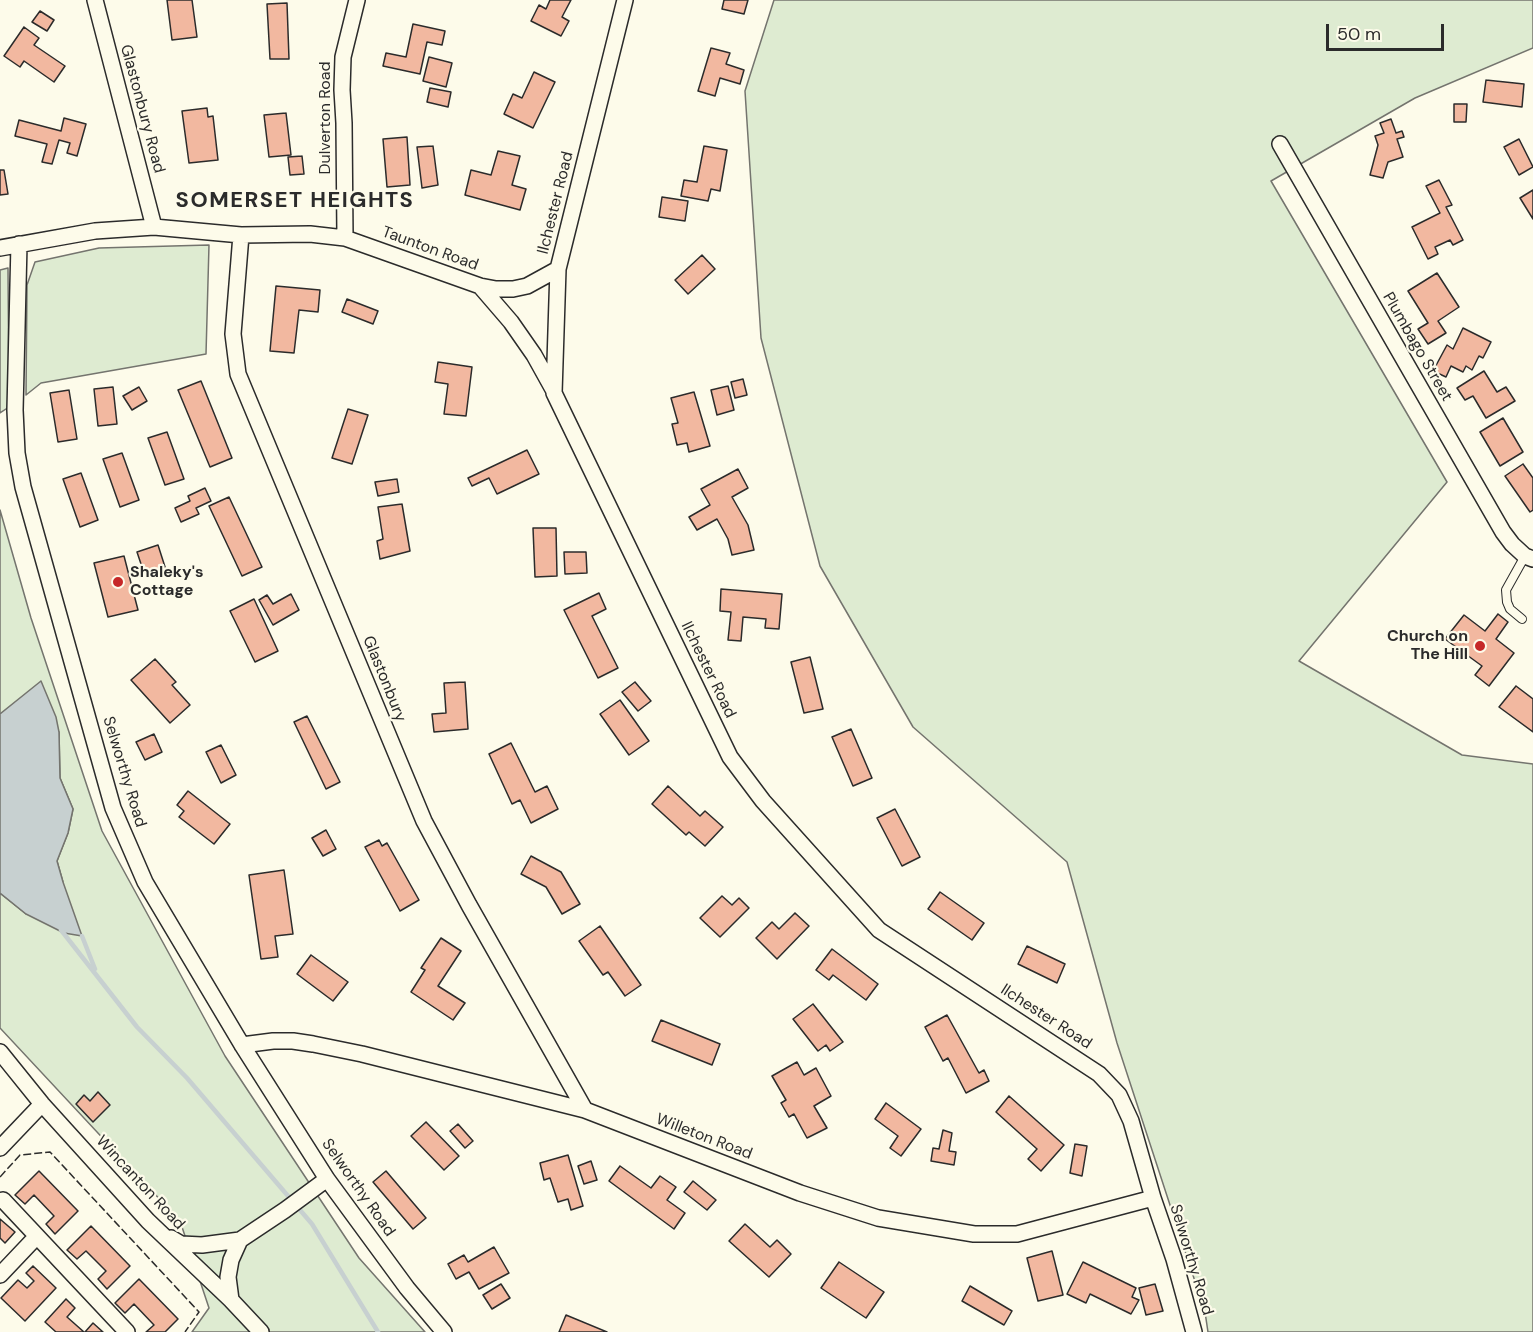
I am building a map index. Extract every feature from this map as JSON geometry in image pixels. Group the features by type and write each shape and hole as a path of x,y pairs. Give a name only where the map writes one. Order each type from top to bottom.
{"street":[{"name":"Glastonbury Road","path":"95,0 154,227"},
{"name":"Dulverton Road","path":"345,238 343,57 357,0"},
{"name":"Ilchester Road","path":"625,0 558,269 555,393 730,757 763,801 879,930 1099,1074 1119,1095 1131,1121 1153,1198"},
{"name":"Plumbago Street","path":"1280,144 1503,532 1512,544 1529,557"},
{"name":"Taunton Road","path":"0,248 95,231 154,227 241,235 310,234 345,238 480,286 496,289 527,286 558,269"},
{"name":"Glastonbury","path":"241,235 233,334 238,374 424,821 585,1110"},
{"name":"Selworthy Road","path":"19,244 15,411 17,453 26,498 113,808 145,882 242,1045 327,1179 407,1288 444,1332"},
{"path":"480,286 511,322 555,393"},
{"name":"Willeton Road","path":"242,1045 273,1041 314,1044 585,1110 800,1193 878,1218 974,1234 1017,1234 1153,1198"},
{"name":"Wincanton Road","path":"0,1052 42,1104 162,1234 261,1332"},
{"path":"0,1148 42,1104"},
{"path":"162,1234 181,1244 202,1245 240,1240 327,1179"},
{"name":"Selworthy Road","path":"1153,1198 1174,1259 1194,1332"},
{"path":"3,1200 124,1331"},
{"path":"0,1275 37,1236"},
{"path":"231,1300 228,1277 231,1260 240,1240"}],"lane":[{"path":"1522,619 1510,609 1506,590 1529,557"}],"green space":[{"path":"774,0 1533,0 1533,48 1415,98 1271,181 1447,482 1299,661 1462,755 1533,764 1533,1332 1208,1332 1205,1312 1117,1043 1067,862 913,727 820,566 761,338 745,91"},
{"path":"209,245 206,354 41,383 26,395 27,285 35,262 99,248"},
{"path":"8,268 9,407 0,413 0,270"},
{"path":"0,510 31,618 102,831 225,1056 359,1258 425,1332 192,1332 209,1308 180,1221 0,1028 0,893 26,914 63,882 57,861 68,833 73,809 60,778 59,732 0,714"}],"shaded area":[{"path":"41,681 56,717 59,732 60,778 73,809 68,833 57,861 82,936 64,933 26,914 0,893 0,714"}],"building":[{"path":"167,0 192,0 197,37 172,40"},
{"path":"550,0 571,0 562,17 569,21 561,36 531,21 539,5 546,9"},
{"path":"724,0 748,0 744,14 722,9"},
{"path":"287,3 289,59 270,59 267,4"},
{"path":"40,11 54,20 47,31 32,22"},
{"path":"413,24 445,31 442,45 427,42 420,74 383,66 386,53 406,57"},
{"path":"24,27 39,38 34,45 65,66 54,82 24,61 20,67 4,56"},
{"path":"711,48 730,53 726,64 744,70 740,84 720,78 715,96 698,91"},
{"path":"429,57 452,63 446,87 423,81"},
{"path":"534,72 555,82 533,128 504,114 513,94 522,98"},
{"path":"1486,80 1524,84 1522,107 1483,102"},
{"path":"430,88 451,92 448,107 427,102"},
{"path":"1454,104 1467,104 1466,122 1454,122"},
{"path":"207,108 208,117 213,116 218,160 189,163 182,111"},
{"path":"286,113 291,155 269,157 264,115"},
{"path":"64,118 86,124 77,156 67,153 70,143 59,140 52,164 42,162 47,144 15,136 19,120 61,131"},
{"path":"1391,119 1396,133 1402,131 1404,137 1397,139 1403,157 1388,162 1383,178 1370,175 1378,145 1375,136 1384,133 1380,123"},
{"path":"407,137 410,185 387,187 383,139"},
{"path":"1519,139 1533,167 1519,175 1504,147"},
{"path":"433,146 438,185 422,188 417,147"},
{"path":"704,146 727,150 720,191 711,189 708,201 681,196 684,180 697,182"},
{"path":"498,151 520,156 512,185 526,189 520,210 465,195 471,170 491,175"},
{"path":"302,156 304,174 290,175 288,157"},
{"path":"0,170 4,170 8,194 0,195"},
{"path":"1439,180 1452,205 1446,207 1463,240 1453,245 1450,240 1435,247 1438,254 1428,259 1412,227 1440,213 1426,186"},
{"path":"1533,190 1533,219 1520,198"},
{"path":"662,197 688,201 685,221 659,217"},
{"path":"702,255 715,269 688,294 675,280"},
{"path":"1437,273 1459,307 1438,321 1446,333 1428,344 1418,329 1428,323 1408,291"},
{"path":"276,286 320,290 318,312 299,310 294,353 270,351"},
{"path":"347,299 378,311 373,324 342,312"},
{"path":"1463,328 1491,342 1483,358 1479,356 1472,370 1466,366 1463,372 1451,366 1446,377 1433,371 1447,345 1453,349"},
{"path":"438,362 472,367 466,416 444,414 448,384 435,382"},
{"path":"1484,371 1497,392 1506,387 1515,401 1486,418 1473,396 1465,400 1457,388"},
{"path":"743,379 747,395 735,398 731,382"},
{"path":"201,381 232,458 210,467 178,390"},
{"path":"728,386 734,410 717,415 711,390"},
{"path":"113,387 117,424 98,426 94,389"},
{"path":"139,387 147,401 132,410 123,396"},
{"path":"69,390 77,439 58,442 50,393"},
{"path":"694,392 710,446 689,452 687,443 677,445 672,424 678,423 671,398"},
{"path":"348,409 368,415 352,464 332,458"},
{"path":"1503,418 1523,452 1500,466 1480,432"},
{"path":"167,432 184,479 165,485 148,438"},
{"path":"527,450 539,474 497,494 489,478 472,486 468,478"},
{"path":"122,453 139,500 120,507 103,459"},
{"path":"1523,464 1533,478 1533,510 1530,512 1505,476"},
{"path":"738,469 748,488 732,497 748,525 754,550 732,555 728,539 717,519 697,530 689,517 710,505 701,489"},
{"path":"81,473 98,520 80,527 63,479"},
{"path":"397,479 399,492 378,496 375,482"},
{"path":"205,488 211,501 196,508 199,514 181,522 175,508 190,501 188,496"},
{"path":"229,497 262,567 242,576 209,506"},
{"path":"402,504 410,551 380,559 377,541 383,539 378,507"},
{"path":"533,528 556,528 557,576 535,577"},
{"path":"158,545 166,570 145,576 137,552"},
{"path":"564,552 586,552 587,573 565,574"},
{"path":"124,556 138,610 108,617 94,563"},
{"path":"721,589 782,594 779,629 765,628 766,619 743,617 741,641 728,640 731,612 720,611"},
{"path":"599,593 606,609 592,616 618,668 598,678 564,610"},
{"path":"291,594 299,610 273,625 259,600 267,595 273,604"},
{"path":"254,599 278,651 255,662 230,611"},
{"name":"Church on The Hill","path":"1498,614 1508,622 1496,639 1514,653 1489,686 1475,675 1482,666 1445,639 1464,615 1485,631"},
{"path":"810,657 823,709 804,713 791,662"},
{"path":"155,659 176,682 172,685 190,705 170,723 131,680"},
{"path":"465,682 468,729 434,732 432,714 446,713 444,683"},
{"path":"635,682 651,701 638,711 622,692"},
{"path":"1516,686 1533,699 1533,732 1499,707"},
{"path":"620,700 649,741 629,755 600,714"},
{"path":"307,716 340,782 326,789 294,722"},
{"path":"851,729 872,778 853,786 832,737"},
{"path":"154,734 162,752 145,760 136,742"},
{"path":"511,743 535,792 547,786 558,809 531,823 520,800 512,804 489,754"},
{"path":"221,745 236,775 221,783 206,752"},
{"path":"668,786 700,816 705,811 723,827 705,846 689,832 686,835 652,804"},
{"path":"188,791 230,824 214,844 179,817 184,811 177,805"},
{"path":"895,809 920,857 902,866 877,818"},
{"path":"326,830 336,849 323,856 312,838"},
{"path":"379,840 382,846 387,843 419,900 400,911 365,847"},
{"path":"531,856 561,872 580,904 562,914 546,887 521,874"},
{"path":"284,870 293,934 275,936 278,957 261,959 249,875"},
{"path":"940,892 984,923 972,940 928,909"},
{"path":"722,896 732,905 739,898 749,908 720,937 700,918"},
{"path":"795,913 809,926 777,959 756,938 772,922 779,929"},
{"path":"600,926 641,985 625,996 608,972 603,975 579,941"},
{"path":"441,938 461,951 438,986 465,1003 453,1020 411,992 425,970 421,968"},
{"path":"1027,946 1065,964 1057,983 1018,964"},
{"path":"832,949 878,984 866,1000 833,975 829,980 816,970"},
{"path":"311,955 348,982 333,1001 297,974"},
{"path":"813,1004 843,1042 830,1051 826,1045 818,1051 793,1019"},
{"path":"947,1015 979,1073 984,1070 989,1081 966,1093 948,1058 943,1061 925,1027"},
{"path":"661,1020 720,1044 712,1065 652,1041"},
{"path":"797,1062 804,1075 816,1068 831,1096 814,1106 827,1128 807,1138 794,1114 789,1117 781,1103 786,1100 772,1076"},
{"path":"98,1092 110,1105 93,1122 76,1104 84,1095 90,1101"},
{"path":"1009,1096 1064,1145 1041,1171 1028,1159 1037,1149 996,1112"},
{"path":"886,1103 921,1129 901,1156 890,1148 898,1136 875,1119"},
{"path":"426,1122 459,1156 444,1170 411,1136"},
{"path":"458,1124 473,1141 465,1148 450,1131"},
{"path":"943,1130 952,1133 949,1151 956,1152 954,1165 931,1161 933,1148 939,1149"},
{"path":"1075,1144 1087,1146 1082,1176 1070,1173"},
{"path":"568,1155 583,1206 571,1210 568,1199 558,1202 550,1178 544,1180 540,1163"},
{"path":"591,1161 597,1180 584,1184 578,1166"},
{"path":"620,1166 651,1188 660,1176 676,1187 667,1200 685,1213 674,1229 609,1181"},
{"path":"39,1171 78,1211 55,1234 46,1224 54,1216 34,1195 25,1204 15,1195"},
{"path":"386,1171 426,1218 413,1229 373,1182"},
{"path":"693,1181 716,1200 707,1210 684,1192"},
{"path":"0,1219 15,1232 5,1243 0,1238"},
{"path":"745,1224 770,1247 777,1240 791,1254 769,1277 729,1241"},
{"path":"91,1226 130,1266 107,1289 98,1279 106,1271 86,1251 77,1259 67,1250"},
{"path":"494,1247 509,1273 479,1289 469,1272 456,1279 448,1264 464,1255 468,1262"},
{"path":"1052,1251 1063,1295 1038,1301 1027,1258"},
{"path":"839,1262 884,1292 866,1318 821,1288"},
{"path":"1083,1262 1136,1288 1132,1297 1139,1300 1131,1314 1090,1294 1086,1303 1067,1294"},
{"path":"33,1266 56,1288 25,1321 1,1298 18,1280 27,1288 34,1281 26,1273"},
{"path":"139,1279 178,1319 165,1332 146,1332 154,1325 134,1304 125,1313 115,1303"},
{"path":"501,1284 510,1298 492,1309 483,1295"},
{"path":"1155,1284 1163,1311 1146,1315 1139,1288"},
{"path":"970,1286 1012,1311 1004,1325 962,1301"},
{"path":"66,1299 75,1308 67,1317 84,1332 56,1332 45,1322"},
{"path":"566,1315 607,1332 559,1332"},
{"path":"93,1323 103,1332 85,1332"}],"waterway":[{"path":"61,930 137,1027 187,1078 312,1224 378,1332"},
{"path":"82,936 95,969"}],"fence":[{"path":"0,1177 20,1155 50,1152 199,1312 185,1332"}],"place":[{"name":"Shaleky's Cottage","path":"118,582"},
{"name":"Church on The Hill","path":"1480,646"}],"district":[{"name":"SOMERSET HEIGHTS","path":"295,201"}]}
